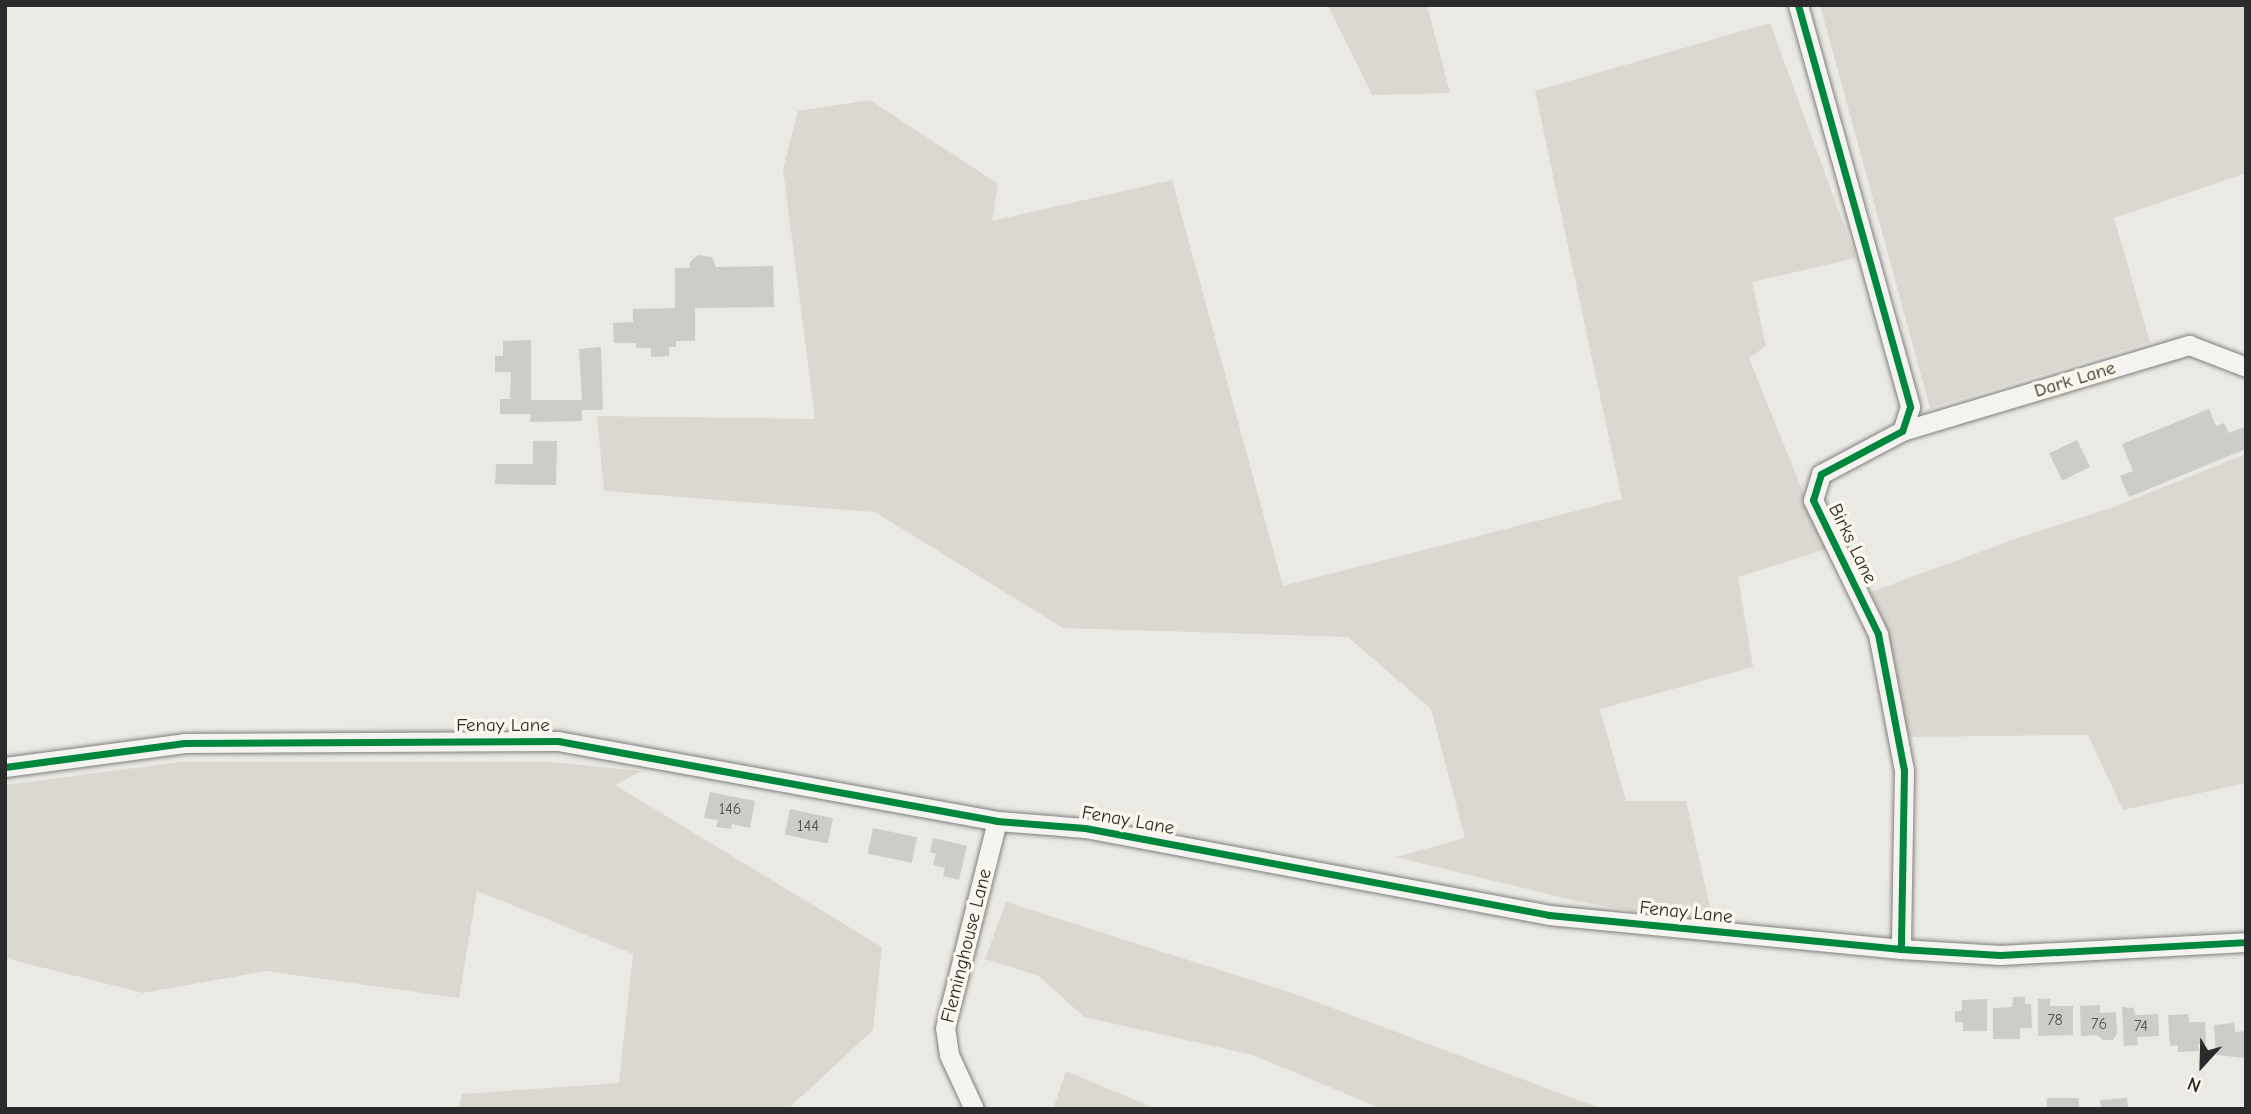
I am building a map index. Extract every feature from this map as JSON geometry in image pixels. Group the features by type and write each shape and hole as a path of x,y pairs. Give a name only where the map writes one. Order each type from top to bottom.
{"street":[{"path":"1798,5 1910,407 1902,431"},
{"name":"Dark Lane","path":"1902,431 2189,345 2246,367"},
{"name":"Birks Lane","path":"1900,949 1905,769 1878,634 1813,500 1821,474 1902,431"},
{"name":"Fenay Lane","path":"5,767 184,743 558,741 997,821 1085,828 1549,915 1900,949 2000,954 2246,942"},
{"name":"Fleminghouse Lane","path":"974,1109 949,1055 945,1028 997,821"}],"shaded area":[{"path":"1328,5 1427,5 1450,93 1372,95"},
{"path":"1820,5 2246,5 2246,173 2114,218 2150,342 1930,408"},
{"path":"1770,23 1856,258 1752,282 1766,346 1749,358 1826,549 1738,577 1753,667 1600,709 1626,801 1686,801 1714,925 1576,901 1396,857 1465,838 1431,709 1348,637 1063,628 875,512 604,491 597,416 815,419 783,169 798,111 870,100 998,184 992,221 1172,180 1283,586 1622,499 1535,91"},
{"path":"2246,454 2246,783 2123,810 2088,735 1907,737 1886,626 1871,592 2018,538 2111,508"},
{"path":"180,762 550,762 642,771 615,785 882,947 873,1030 788,1109 459,1109 462,1094 619,1083 633,954 477,891 459,998 266,971 143,993 5,958 5,785"},
{"path":"1006,902 1295,994 1602,1109 1382,1109 1253,1055 1084,1017 1039,976 985,959"},
{"path":"1066,1071 1156,1109 1053,1109"}],"building":[{"path":"698,255 712,257 716,267 773,266 774,307 695,308 695,341 676,341 676,347 669,347 669,356 651,357 651,348 636,348 636,343 614,343 613,323 633,322 633,309 675,308 675,268 690,268 690,262"},
{"path":"531,340 531,400 582,400 579,349 601,347 603,410 582,410 582,421 530,422 531,414 500,414 500,399 510,399 511,372 495,372 495,356 503,356 503,341"},
{"path":"2209,409 2216,426 2224,423 2229,433 2246,426 2246,449 2129,497 2120,476 2133,471 2122,444"},
{"path":"2077,440 2090,467 2062,481 2049,454"},
{"path":"533,441 557,441 556,485 495,484 496,464 533,464"},
{"path":"710,792 755,801 750,828 732,824 731,829 716,827 718,820 704,818"},
{"path":"790,809 833,818 828,844 785,834"},
{"path":"873,828 917,837 912,863 868,853"},
{"path":"933,838 967,846 959,880 943,876 945,868 933,865 936,854 930,852"},
{"path":"2013,997 2025,997 2025,1004 2031,1004 2032,1028 2020,1028 2020,1039 1993,1039 1993,1008 2012,1007"},
{"path":"1987,999 1987,1031 1963,1031 1963,1022 1955,1022 1955,1011 1962,1011 1962,1000"},
{"path":"2038,999 2050,999 2050,1006 2073,1006 2073,1035 2038,1036"},
{"path":"2100,1005 2100,1013 2116,1012 2117,1034 2113,1040 2103,1040 2097,1035 2081,1036 2080,1006"},
{"path":"2122,1007 2134,1008 2135,1015 2158,1014 2159,1036 2137,1037 2138,1045 2124,1046"},
{"path":"2188,1014 2189,1022 2205,1022 2206,1044 2198,1044 2199,1051 2178,1052 2178,1045 2170,1046 2168,1015"},
{"path":"2234,1023 2235,1032 2246,1031 2246,1058 2216,1055 2214,1025"},
{"path":"2047,1098 2079,1098 2079,1109 2047,1109"},
{"path":"2127,1098 2128,1109 2101,1109 2100,1100"}],"cycle path":[{"path":"1798,5 1910,407 1902,431 1821,474 1813,500 1878,634 1904,770 1901,949"},
{"path":"5,767 184,743 558,741 997,821 1085,828 1549,915 1901,949 2000,955 2246,942"}]}
